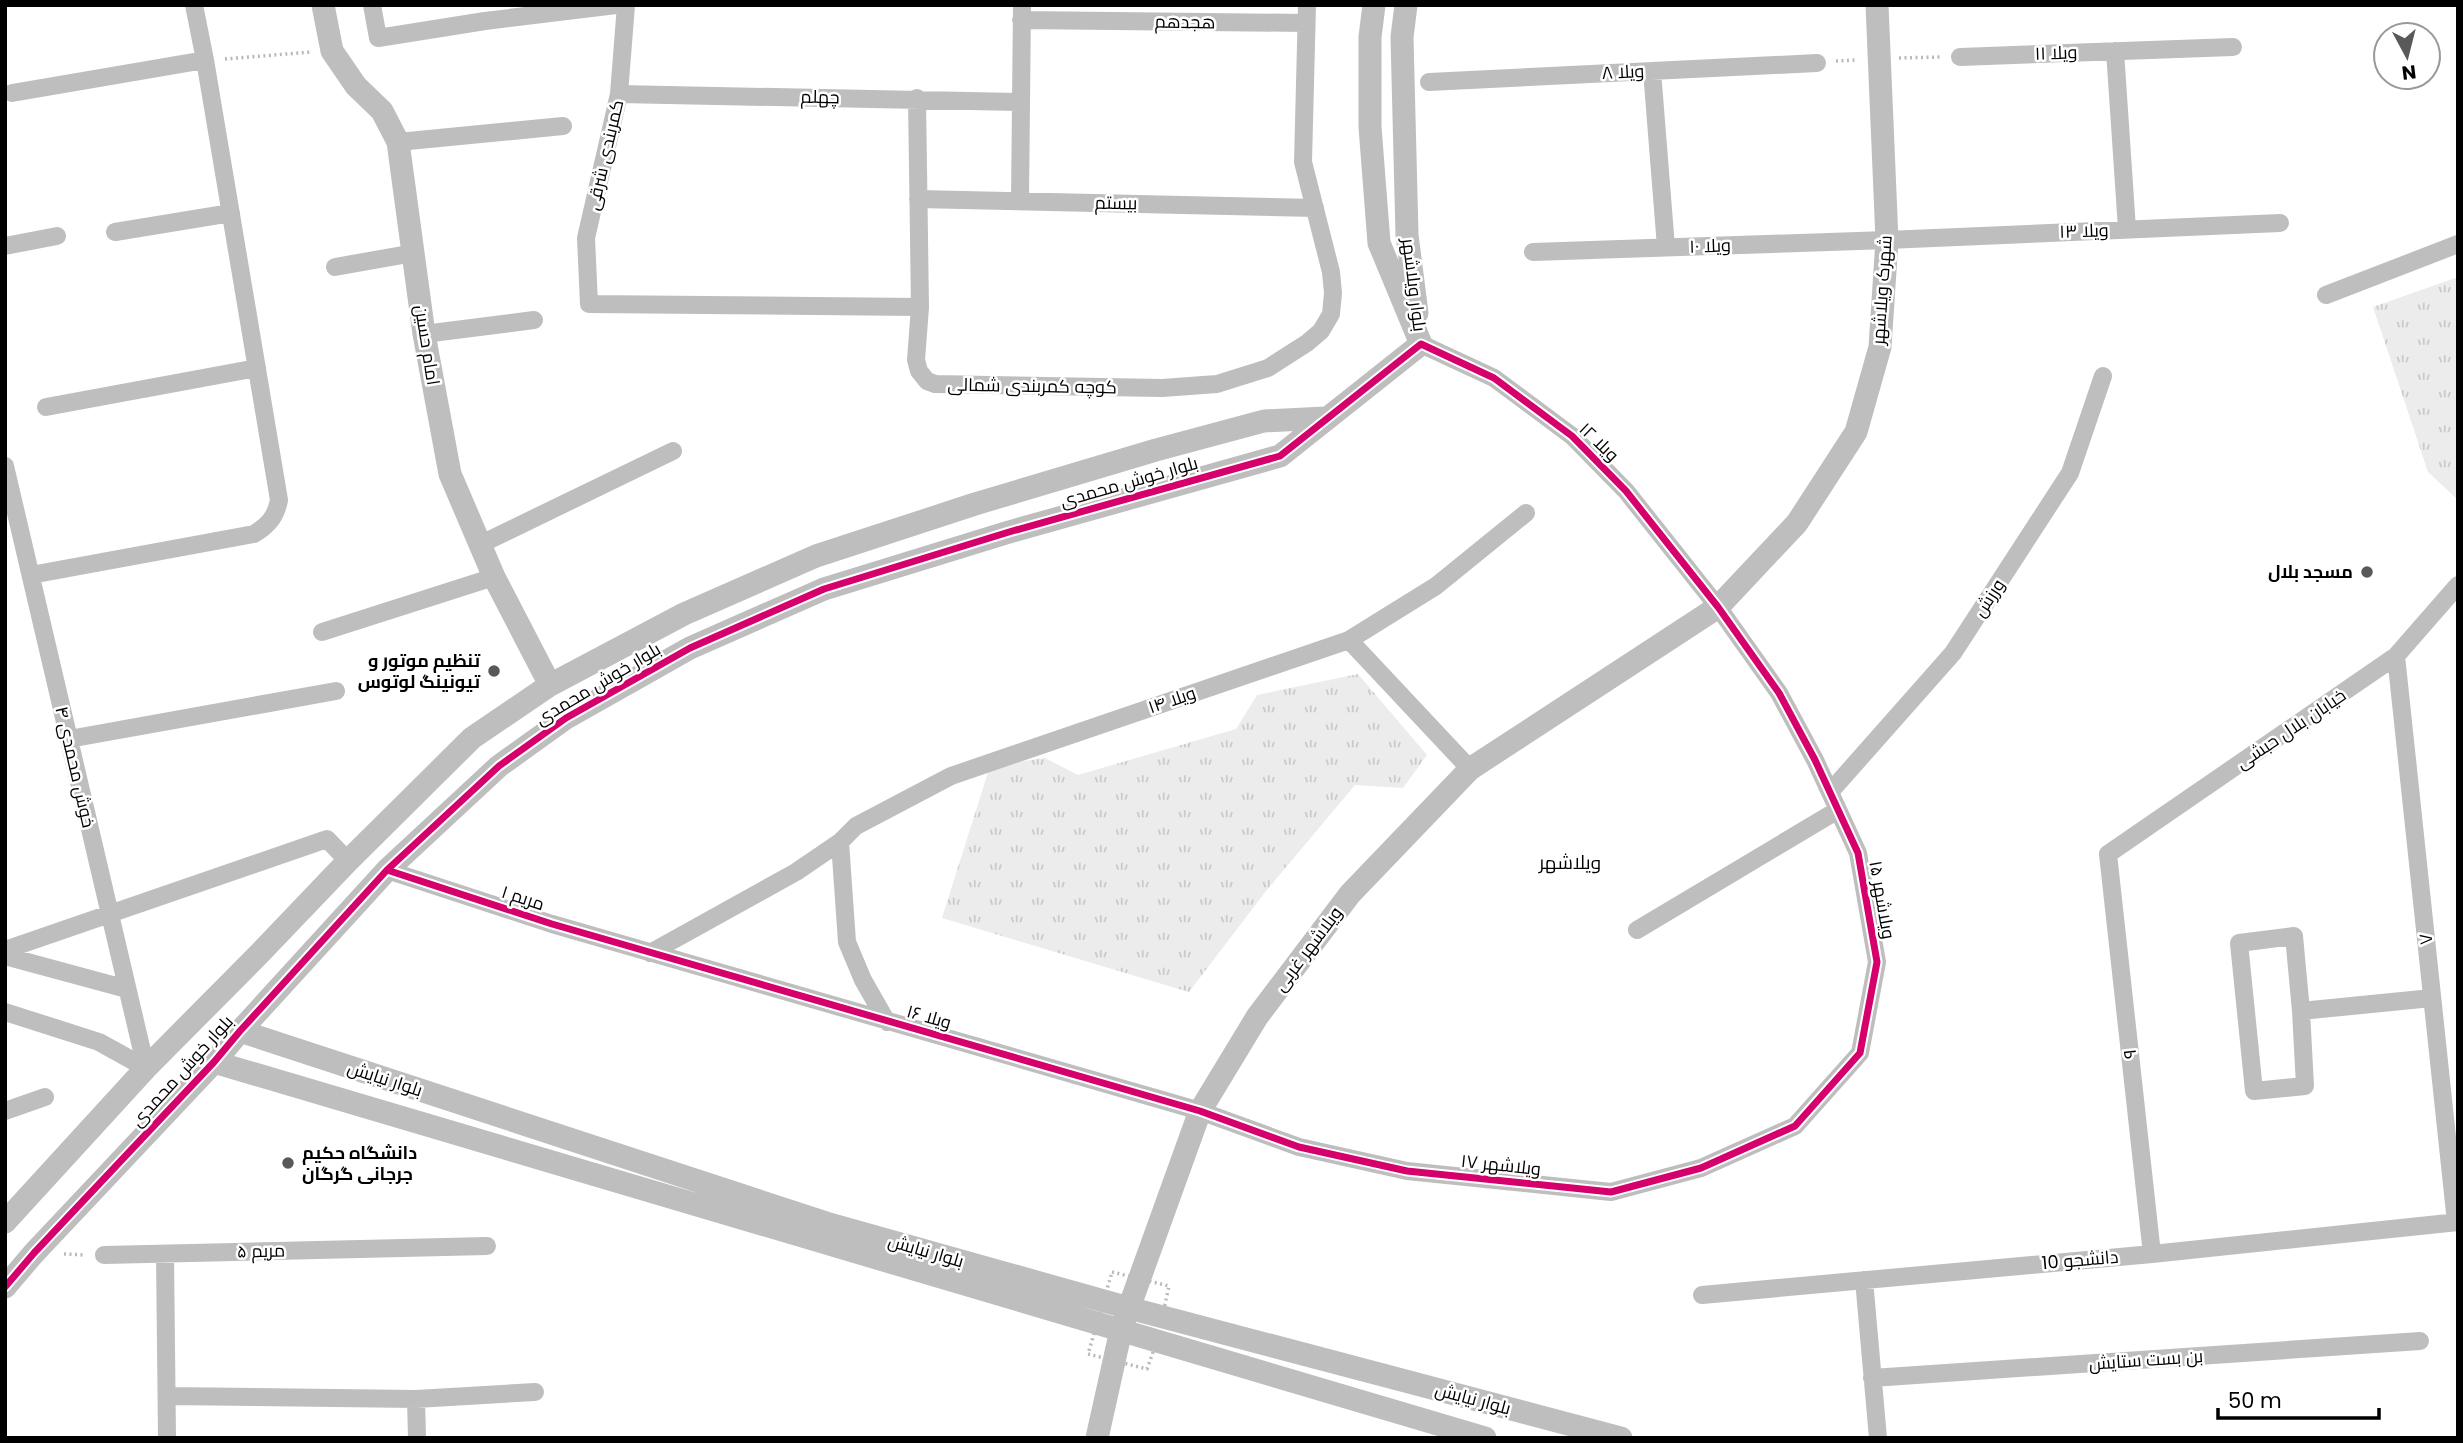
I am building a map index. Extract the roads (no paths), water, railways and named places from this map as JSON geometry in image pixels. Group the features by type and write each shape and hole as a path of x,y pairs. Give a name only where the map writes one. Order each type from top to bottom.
{"street":[{"path":"31,575 254,534 270,523 277,511 279,500 194,5"},
{"name":"امام حسین","path":"323,5 332,51 356,86 382,111 398,142 424,334 450,474 494,577 550,685"},
{"path":"372,5 378,38 485,13 616,5"},
{"name":"کمربندی شرقی","path":"626,5 619,94 586,238 589,304 920,307"},
{"name":"بلوار ویلاشهر","path":"1374,5 1370,37 1370,127 1379,243 1421,344"},
{"name":"بلوار ویلاشهر","path":"1406,5 1402,50 1407,234 1421,344"},
{"name":"شهرک ویلاشهر","path":"1718,607 1797,523 1856,432 1880,347 1887,240 1877,5"},
{"path":"1020,201 1022,13"},
{"name":"هجدهم","path":"1022,13 1306,14"},
{"path":"1306,14 1303,162 1315,208"},
{"name":"۱۱ ویلا","path":"1960,57 2233,47"},
{"path":"2115,51 2127,229"},
{"path":"12,93 205,60"},
{"name":"ویلا ۸","path":"1429,82 1817,62"},
{"path":"1653,71 1666,247"},
{"name":"چهلم","path":"619,94 1021,102"},
{"path":"917,98 920,307"},
{"path":"398,142 563,126"},
{"name":"بیستم","path":"918,199 1315,208"},
{"name":"کوچه کمربندی شمالی","path":"920,307 916,360 919,371 927,381 935,384 1163,388 1217,384 1268,368 1307,343 1321,331 1331,314 1331,272 1315,208"},
{"path":"115,232 231,213"},
{"name":"۱۳ ویلا","path":"1887,240 2280,223"},
{"path":"5,246 57,236"},
{"name":"۱۰ ویلا","path":"1533,252 1887,240"},
{"path":"2326,295 2458,244"},
{"path":"335,267 414,253"},
{"path":"424,334 534,320"},
{"path":"1325,418 1421,344"},
{"name":"ویلا ۱۲","path":"1421,344 1494,378 1572,436 1626,491 1718,607"},
{"path":"47,407 257,368"},
{"name":"ورزش","path":"1830,792 1953,653 2070,473 2103,376"},
{"name":"بلوار خوش محمدی","path":"5,1222 146,1068 472,737 550,685 684,614 816,556 975,504 1156,450 1264,421 1325,418"},
{"name":"بلوار خوش محمدی","path":"5,1287 214,1062 387,870 499,765 565,718 690,648 824,589 1009,532 1280,456 1325,418"},
{"path":"481,544 673,452"},
{"name":"خوش محمدی ۴","path":"5,466 146,1068"},
{"path":"997,498 996,517 1009,532"},
{"path":"975,504 985,520 984,540"},
{"name":"۱۴ ویلا","path":"650,953 796,872 840,842 856,827 951,776 1349,640 1436,586 1526,513"},
{"path":"322,632 494,577"},
{"name":"خیابان بلال حبشی","path":"2108,855 2396,656 2458,585"},
{"name":"ویلاشهر غربی","path":"1097,1438 1121,1331 1200,1111 1257,1017 1350,894 1470,769 1718,607"},
{"name":"ویلاشهر ۱۵","path":"1718,607 1779,693 1858,853 1877,962 1860,1053 1795,1126"},
{"path":"1349,640 1470,769"},
{"name":"۷","path":"2396,656 2457,1222"},
{"path":"69,739 336,691"},
{"path":"1637,930 1838,810"},
{"path":"5,950 327,839 348,860"},
{"path":"840,842 847,942 863,980 887,1022"},
{"name":"۹","path":"2108,855 2152,1254"},
{"name":"۱ مریم","path":"387,870 650,953"},
{"path":"2294,936 2301,1011 2305,1086 2254,1091 2239,943 2294,936"},
{"name":"۱۶ ویلا","path":"650,953 1200,1111"},
{"path":"5,956 127,989"},
{"path":"2301,1011 2432,998"},
{"path":"5,1012 99,1042 146,1068"},
{"name":"بلوار نیایش","path":"240,1031 573,1142 823,1232 1121,1331 1485,1438"},
{"name":"بلوار نیایش","path":"214,1062 563,1166 1129,1308 1621,1438"},
{"path":"5,1111 46,1097"},
{"name":"ویلاشهر ۱۷","path":"1200,1111 1299,1147 1407,1171 1611,1192 1701,1168 1795,1126"},
{"path":"563,1166 573,1142"},
{"name":"دانشجو 10","path":"1702,1295 2152,1254 2457,1222"},
{"name":"۵ مریم","path":"104,1255 487,1246"},
{"path":"165,1254 167,1438"},
{"path":"1864,1280 1878,1438"},
{"name":"بن بست ستایش","path":"1872,1378 2420,1341"},
{"path":"1394,1411 1405,1381"},
{"path":"167,1396 416,1399 535,1392"},
{"path":"416,1399 417,1438"}],"place":[{"name":"مسجد بلال","path":"2367,572"},
{"name":"تنظیم موتور و تیونینگ لوتوس","path":"494,671"},
{"name":"دانشگاه حکیم جرجانی گرگان","path":"288,1163"}],"district":[{"name":"ویلاشهر","path":"1570,862"}]}
